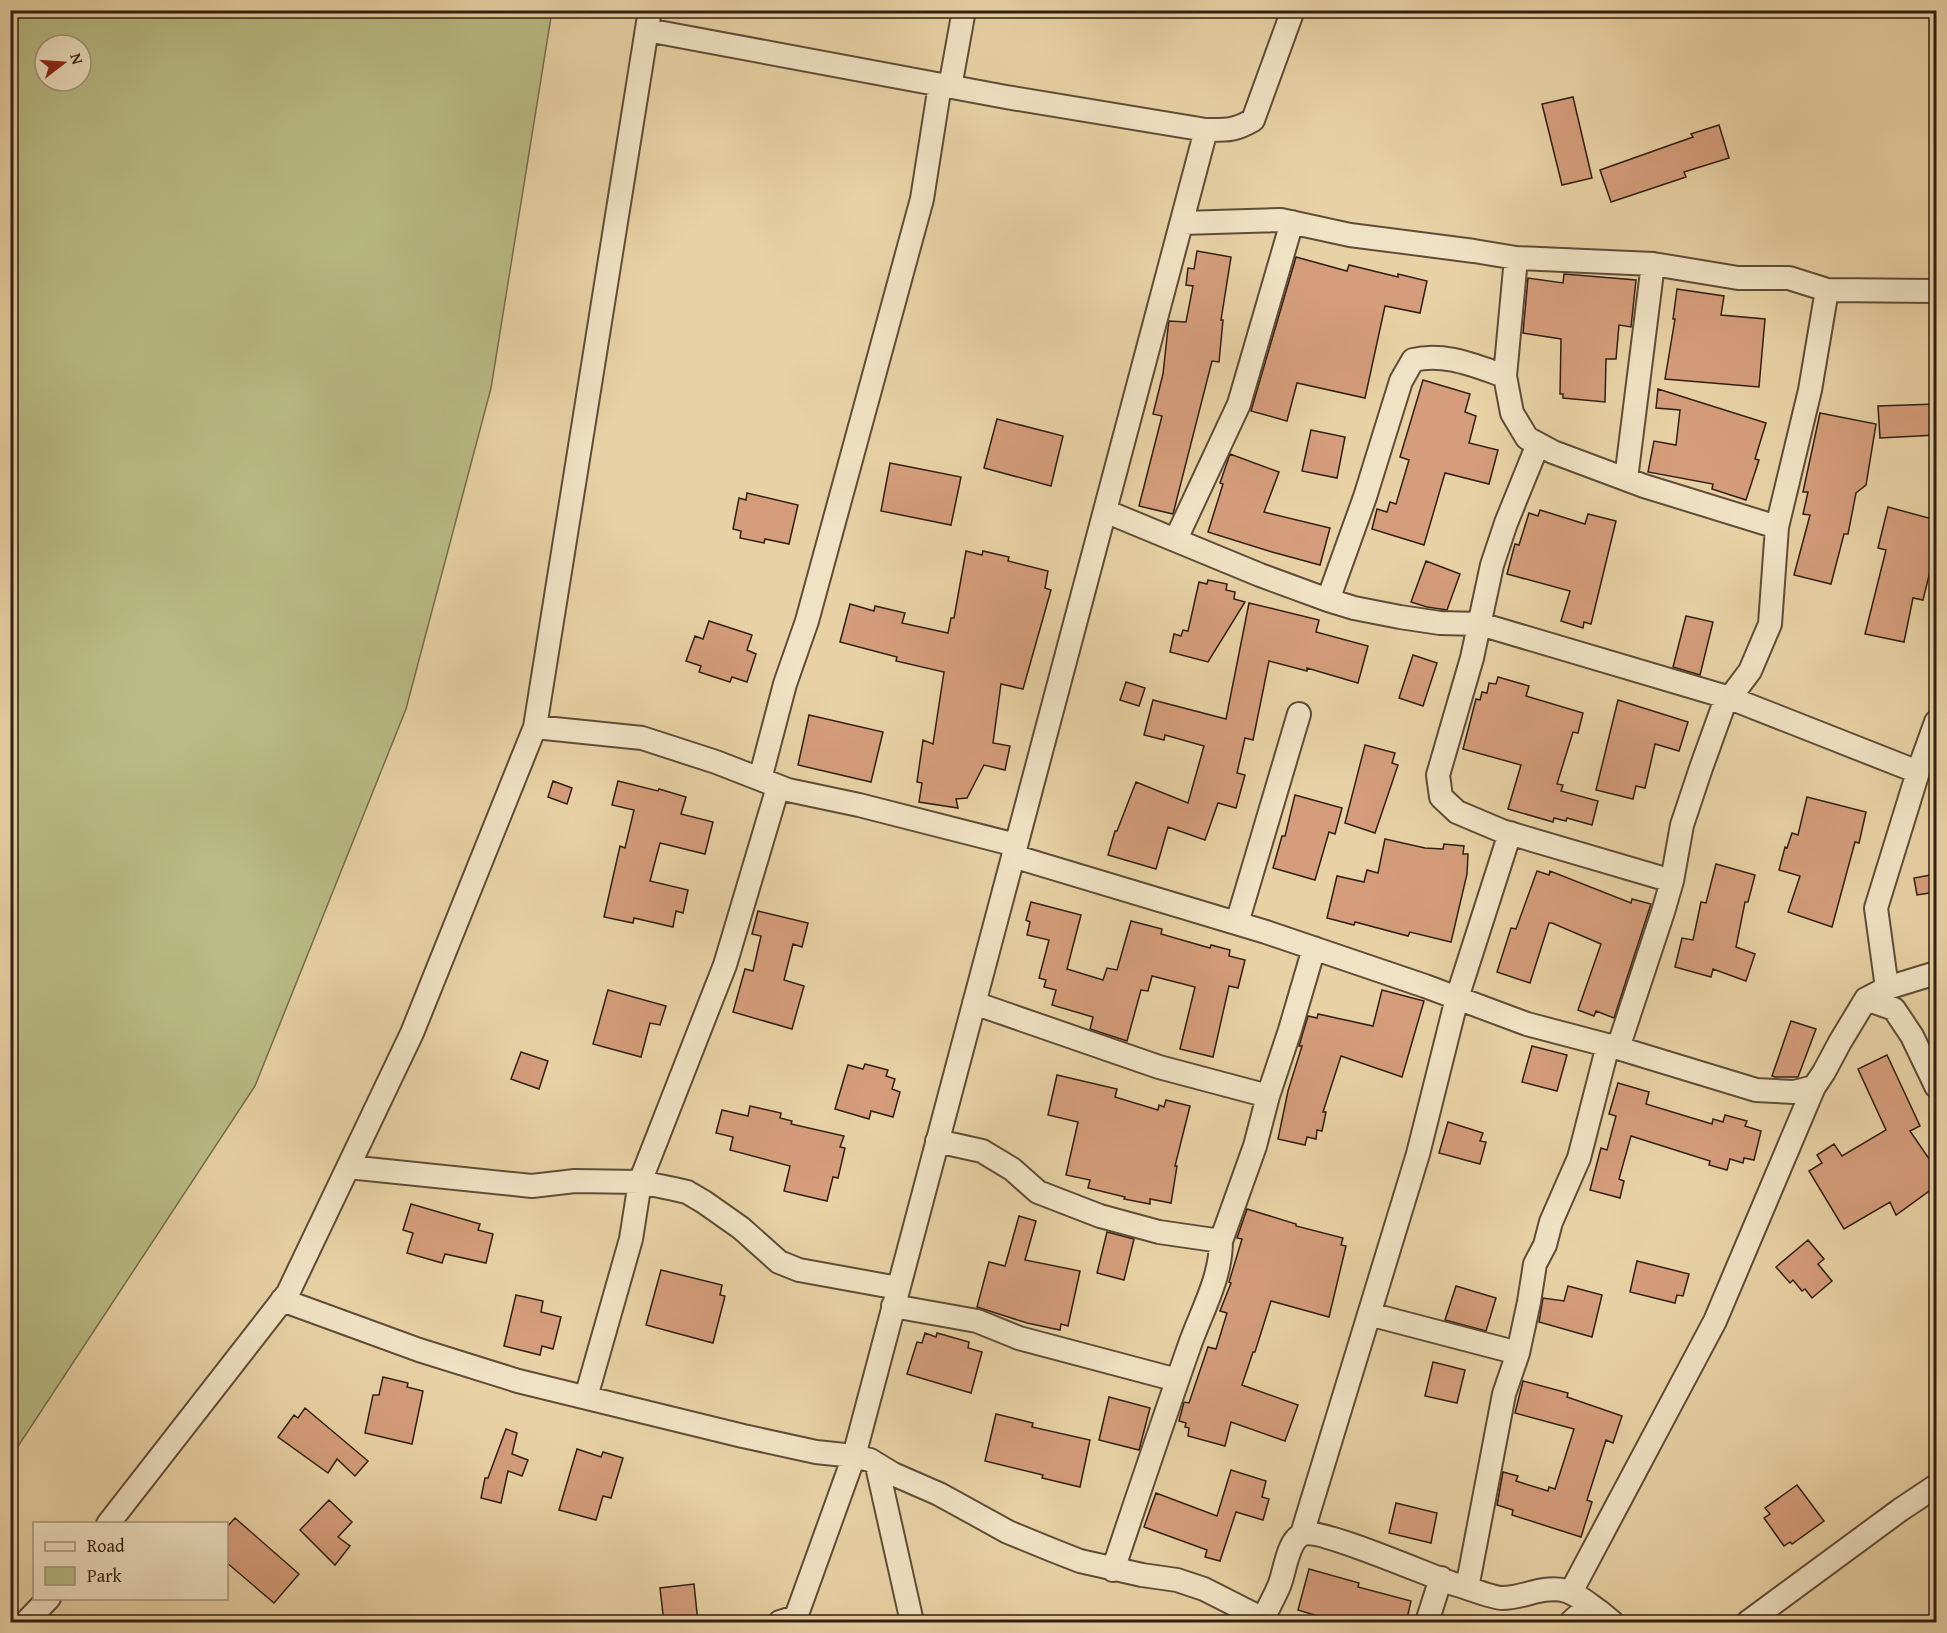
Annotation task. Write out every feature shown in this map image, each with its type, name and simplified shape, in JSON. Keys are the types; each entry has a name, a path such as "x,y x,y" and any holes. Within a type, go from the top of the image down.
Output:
{"street":[{"path":"586,1397 631,1239 640,1182 725,965 769,783 785,684 807,621 922,199 945,86 964,10"},
{"path":"110,1522 288,1293 412,1033 535,727 649,20 945,86 1206,130 1238,129 1252,120 1293,10"},
{"path":"780,1623 796,1617 854,1456 1206,130"},
{"path":"1182,223 1281,220 1350,235 1516,258 1653,264 1738,278 1789,278 1827,290 1936,291"},
{"path":"1176,539 1239,405 1292,222"},
{"path":"1516,258 1505,376 1512,412 1527,438 1553,452 1626,479 1777,527"},
{"path":"1626,479 1653,264"},
{"path":"1467,1588 1504,1394 1518,1353 1535,1264 1545,1245 1551,1222 1579,1158 1613,1047 1672,881 1682,825 1723,707 1750,671 1770,624 1777,527 1810,390 1827,290"},
{"path":"1328,600 1365,497 1401,381 1413,360 1429,356 1459,361 1505,376"},
{"path":"1538,444 1506,523 1492,565 1472,658 1438,776 1441,797 1457,812 1510,833 1672,881"},
{"path":"1105,511 1260,575 1328,600 1354,608 1400,617 1440,623 1480,624 1730,698 1918,772"},
{"path":"1237,923 1299,714"},
{"path":"1887,988 1876,908 1936,722"},
{"path":"535,727 642,738 716,762 769,783 859,805 1015,851 1314,948 1527,1024 1756,1090 1794,1092 1814,1087"},
{"path":"282,1300 419,1350 518,1381 743,1436 816,1452 870,1460 877,1466 939,1494 1008,1532 1080,1561 1113,1570 1177,1580 1204,1589 1266,1621 1287,1557 1295,1541 1302,1534 1418,1154 1458,998 1510,833"},
{"path":"1113,1570 1177,1380 1215,1279 1221,1242 1255,1146 1268,1096 1314,948"},
{"path":"1571,1592 1715,1321 1814,1087 1840,1042 1866,999 1887,988 1936,973"},
{"path":"1866,999 1894,1009 1912,1036 1936,1086"},
{"path":"974,1003 1159,1067 1268,1096"},
{"path":"937,1141 982,1151 1012,1169 1038,1192 1100,1216 1159,1232 1221,1242"},
{"path":"348,1167 532,1186 575,1181 640,1182 687,1192 741,1228 779,1262 789,1266 977,1321 1019,1338 1177,1380"},
{"path":"1369,1314 1518,1353"},
{"path":"877,1466 912,1623"},
{"path":"1748,1623 1900,1510 1936,1486"},
{"path":"1302,1534 1313,1533 1333,1538 1500,1598 1555,1588 1571,1592 1606,1617"},
{"path":"1426,1623 1441,1578"},
{"path":"26,1623 48,1600"},
{"path":"1571,1623 1582,1612 1606,1617"}],"green space":[{"path":"11,10 552,11 491,388 406,709 255,1086 11,1457"}],"building":[{"path":"1573,97 1592,178 1562,185 1542,104"},
{"path":"1719,125 1729,158 1684,172 1686,177 1611,202 1600,170 1693,137 1691,134"},
{"path":"1197,251 1231,257 1221,320 1223,320 1219,362 1212,361 1173,514 1139,506 1162,416 1153,414 1163,374 1169,321 1186,322 1193,286 1186,285 1188,268 1194,269"},
{"path":"1296,257 1347,271 1349,265 1398,277 1398,274 1427,281 1420,313 1385,306 1365,398 1297,383 1287,421 1251,411"},
{"path":"1564,274 1636,280 1631,327 1619,325 1616,359 1606,359 1605,402 1563,398 1563,394 1560,394 1561,339 1523,333 1528,278 1563,283"},
{"path":"1677,289 1724,296 1721,315 1765,319 1759,387 1665,379 1675,319 1673,319"},
{"path":"1423,380 1470,394 1465,412 1476,416 1469,443 1498,450 1489,484 1445,473 1424,545 1372,529 1377,509 1387,512 1390,502 1396,504 1409,460 1400,457"},
{"path":"1658,389 1766,423 1755,459 1759,460 1746,500 1712,489 1713,484 1648,472 1654,441 1676,445 1680,410 1656,408"},
{"path":"1936,404 1936,435 1880,438 1878,406"},
{"path":"1820,413 1876,424 1866,485 1856,493 1848,534 1844,534 1831,584 1794,575 1810,515 1803,514 1808,492 1803,492"},
{"path":"997,419 1063,436 1051,486 984,468"},
{"path":"1311,430 1345,437 1337,478 1302,471"},
{"path":"1230,454 1279,472 1264,512 1330,528 1320,565 1208,532"},
{"path":"890,463 961,477 951,525 881,511"},
{"path":"747,493 798,505 789,544 765,539 764,543 740,538 741,531 733,529 739,498 746,500"},
{"path":"1888,507 1936,520 1936,547 1923,600 1913,598 1904,642 1865,634 1886,550 1878,548"},
{"path":"1540,510 1585,524 1588,514 1616,521 1591,624 1584,622 1583,628 1561,621 1570,591 1507,574 1515,544 1519,545 1529,513 1538,516"},
{"path":"966,551 982,555 983,551 1009,557 1008,561 1048,571 1045,588 1051,590 1023,689 1001,684 993,743 1010,746 1005,770 984,765 967,798 956,799 958,808 919,802 922,783 917,782 923,740 933,744 944,672 896,661 897,657 840,642 850,604 874,611 875,606 905,613 902,623 948,633 951,618 954,618"},
{"path":"1426,561 1460,574 1447,610 1411,602"},
{"path":"1208,580 1227,584 1226,590 1235,592 1234,599 1245,602 1208,662 1170,652 1174,634 1181,636 1183,630 1188,631 1199,582 1207,584"},
{"path":"1249,603 1319,620 1316,632 1368,646 1358,683 1307,668 1307,671 1269,661 1253,740 1245,738 1237,773 1245,775 1236,808 1218,803 1205,840 1168,827 1156,869 1108,855 1115,831 1117,831 1136,782 1188,803 1204,746 1165,735 1164,740 1144,735 1153,700 1226,719"},
{"path":"1686,616 1713,622 1700,675 1673,667"},
{"path":"709,621 752,635 747,650 756,654 747,682 732,677 730,682 699,672 701,666 686,661 695,636 703,639"},
{"path":"1413,655 1437,663 1423,706 1399,698"},
{"path":"1498,677 1529,686 1526,696 1583,713 1578,733 1573,732 1557,784 1563,785 1561,791 1598,801 1592,825 1567,818 1566,821 1554,818 1553,822 1508,809 1521,765 1463,749 1476,699 1480,700 1482,692 1487,693 1489,683 1496,684"},
{"path":"1126,682 1145,688 1139,706 1120,700"},
{"path":"1618,700 1688,722 1679,751 1655,744 1645,788 1636,786 1633,799 1596,790"},
{"path":"809,715 883,732 871,782 798,765"},
{"path":"1365,745 1395,753 1392,763 1398,765 1375,833 1345,823"},
{"path":"553,781 572,788 567,804 548,797"},
{"path":"618,781 686,797 681,814 713,822 705,854 660,843 650,881 688,890 683,913 676,911 673,927 634,918 633,923 604,917 620,846 625,848 634,810 612,805"},
{"path":"1295,795 1342,808 1335,834 1329,832 1315,880 1273,868 1282,836 1285,836"},
{"path":"1807,797 1866,812 1859,843 1855,842 1832,927 1788,912 1800,876 1779,870 1785,847 1787,848 1792,833 1798,835"},
{"path":"1385,839 1425,848 1443,849 1444,844 1464,846 1463,854 1468,854 1467,874 1451,942 1410,932 1408,936 1355,922 1354,925 1327,918 1337,876 1364,882 1367,870 1378,873"},
{"path":"1716,864 1755,875 1748,902 1745,902 1736,947 1755,954 1746,981 1713,969 1711,977 1675,967 1682,938 1693,940 1701,902 1706,903"},
{"path":"1537,871 1549,875 1550,871 1631,903 1632,899 1651,904 1614,1018 1596,1011 1594,1016 1578,1010 1601,944 1552,923 1549,923 1530,983 1497,972 1511,928 1516,929"},
{"path":"1936,874 1936,892 1917,895 1914,878"},
{"path":"1031,902 1081,915 1067,969 1103,980 1107,968 1117,970 1131,921 1162,929 1161,934 1210,948 1211,945 1230,950 1229,956 1245,960 1238,988 1229,986 1213,1057 1180,1049 1195,987 1152,976 1148,991 1141,990 1127,1041 1090,1029 1093,1017 1052,1005 1056,990 1044,987 1046,980 1039,978 1049,940 1027,935 1030,922 1026,920"},
{"path":"758,911 808,923 802,947 793,944 784,980 804,986 792,1029 733,1012 745,969 753,971 761,936 752,934"},
{"path":"608,990 666,1006 660,1025 650,1023 641,1057 593,1044"},
{"path":"1382,990 1424,1001 1402,1077 1341,1056 1323,1112 1326,1112 1322,1131 1317,1130 1316,1139 1307,1137 1305,1145 1278,1139 1308,1016 1317,1018 1318,1014 1373,1026"},
{"path":"1791,1021 1816,1029 1798,1077 1775,1077 1772,1076"},
{"path":"1532,1046 1567,1055 1557,1091 1522,1082"},
{"path":"521,1052 548,1061 539,1089 511,1079"},
{"path":"1887,1055 1920,1126 1910,1131 1936,1169 1936,1186 1896,1215 1890,1202 1844,1229 1809,1171 1822,1163 1817,1155 1834,1144 1842,1156 1886,1130 1858,1069"},
{"path":"865,1064 888,1070 886,1076 895,1079 892,1089 900,1092 893,1117 871,1111 869,1119 835,1109 848,1065 863,1069"},
{"path":"1057,1075 1117,1089 1115,1097 1158,1110 1159,1105 1164,1107 1166,1100 1190,1106 1175,1166 1177,1166 1171,1203 1150,1199 1150,1204 1124,1199 1125,1197 1088,1188 1090,1180 1066,1175 1078,1122 1048,1115"},
{"path":"1618,1083 1649,1092 1646,1104 1712,1124 1713,1119 1723,1122 1725,1115 1747,1121 1745,1126 1761,1131 1754,1160 1744,1158 1743,1163 1730,1159 1727,1170 1709,1165 1710,1161 1631,1136 1619,1179 1624,1181 1620,1198 1590,1190 1601,1148 1607,1150 1616,1116 1609,1114"},
{"path":"750,1106 781,1113 780,1118 792,1121 791,1124 844,1136 840,1147 845,1148 838,1178 833,1177 827,1201 784,1191 790,1166 730,1150 733,1137 716,1133 722,1110 748,1116"},
{"path":"1448,1122 1483,1133 1480,1141 1486,1142 1480,1164 1439,1153"},
{"path":"411,1204 480,1224 478,1230 493,1234 486,1263 445,1254 442,1263 407,1253 413,1233 403,1230"},
{"path":"1247,1209 1296,1224 1296,1226 1343,1238 1341,1245 1346,1246 1329,1317 1271,1301 1242,1385 1298,1405 1285,1441 1231,1422 1225,1446 1188,1436 1189,1428 1185,1427 1186,1423 1179,1421 1184,1402 1189,1403 1208,1347 1216,1349 1227,1313 1220,1311 1231,1283 1229,1282 1242,1239 1237,1238"},
{"path":"1019,1216 1036,1221 1025,1260 1080,1271 1068,1326 1061,1324 1060,1330 1027,1323 977,1307 989,1262 1005,1266"},
{"path":"1107,1232 1134,1239 1124,1280 1097,1273"},
{"path":"1808,1240 1824,1259 1818,1264 1832,1281 1812,1298 1793,1280 1790,1283 1776,1267"},
{"path":"1637,1261 1689,1274 1683,1296 1677,1295 1675,1303 1630,1292"},
{"path":"661,1270 722,1285 720,1295 725,1296 713,1343 646,1325"},
{"path":"1456,1286 1496,1298 1486,1331 1445,1320"},
{"path":"1568,1286 1602,1295 1592,1337 1539,1322 1543,1298 1564,1301"},
{"path":"516,1295 543,1301 541,1312 561,1317 553,1349 542,1346 540,1355 504,1346"},
{"path":"925,1333 936,1337 937,1333 969,1342 968,1348 982,1352 971,1393 907,1374 917,1342 922,1343"},
{"path":"1433,1362 1465,1370 1457,1403 1425,1396"},
{"path":"383,1377 408,1383 407,1387 423,1391 412,1444 365,1433 373,1395 379,1395"},
{"path":"1523,1381 1568,1393 1567,1397 1622,1416 1613,1443 1606,1440 1587,1500 1592,1502 1581,1537 1512,1515 1513,1510 1497,1505 1503,1472 1518,1476 1516,1481 1548,1491 1549,1487 1555,1489 1574,1429 1515,1413"},
{"path":"1109,1397 1150,1408 1139,1450 1099,1440"},
{"path":"305,1408 368,1461 355,1476 337,1459 328,1473 278,1437 294,1415 298,1418"},
{"path":"996,1414 1033,1423 1032,1427 1090,1440 1080,1487 1042,1478 1043,1475 985,1461"},
{"path":"506,1429 517,1433 512,1454 528,1460 522,1476 508,1471 501,1503 481,1498 485,1478 488,1478"},
{"path":"577,1449 601,1457 603,1452 623,1458 611,1498 603,1496 596,1520 559,1510"},
{"path":"1231,1470 1266,1481 1262,1497 1269,1499 1263,1520 1236,1512 1220,1561 1205,1557 1207,1550 1144,1527 1156,1493 1217,1516"},
{"path":"1797,1485 1824,1521 1792,1544 1790,1542 1784,1546 1764,1518 1770,1514 1765,1508"},
{"path":"329,1500 352,1522 338,1537 350,1546 335,1565 300,1530"},
{"path":"1396,1503 1437,1513 1431,1543 1389,1533"},
{"path":"235,1518 299,1574 274,1603 228,1564 228,1526"},
{"path":"1309,1569 1359,1583 1358,1587 1411,1601 1406,1623 1341,1623 1298,1610"},
{"path":"694,1584 698,1623 664,1623 660,1588"}]}
